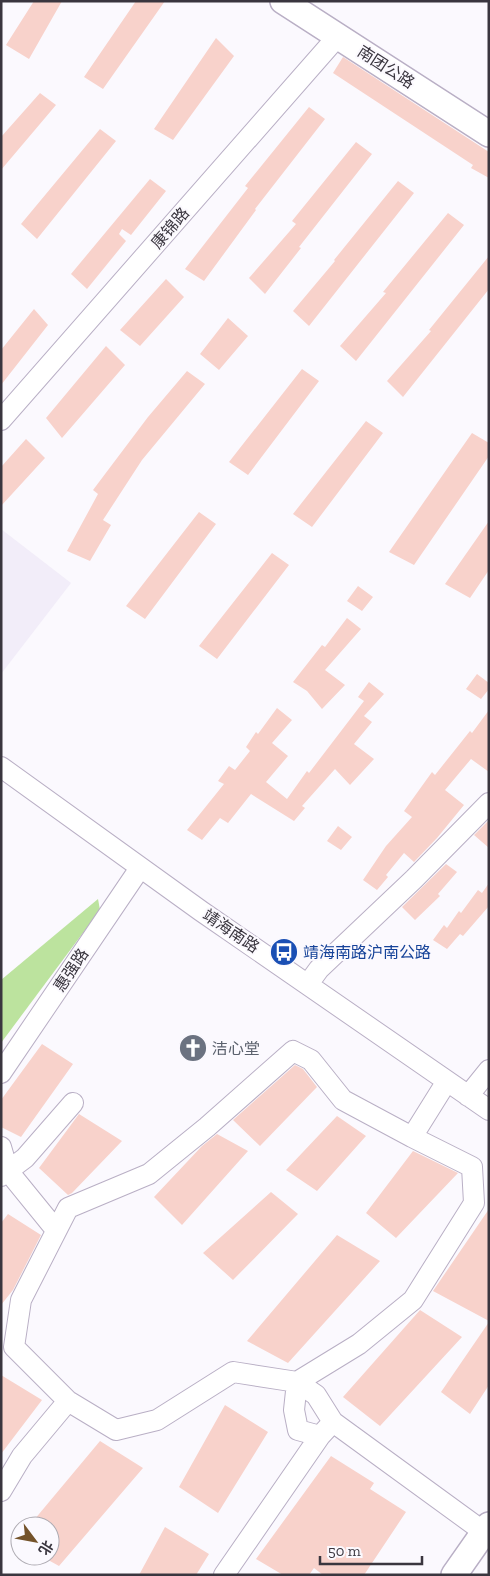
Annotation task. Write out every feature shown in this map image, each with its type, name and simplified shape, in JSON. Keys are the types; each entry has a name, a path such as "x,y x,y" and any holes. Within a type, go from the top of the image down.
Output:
{"main road":[{"name":"南团公路","path":"283,1 489,134"},
{"name":"南团公路","path":"316,1 489,115"},
{"path":"454,1575 487,1535"},
{"path":"470,1575 487,1535"}],"street":[{"name":"康锦路","path":"1,420 338,36"},
{"name":"靖海南路","path":"1,767 133,862 489,1110"},
{"path":"308,984 319,969 414,879 489,803"},
{"name":"惠强路","path":"1,1073 133,862"},
{"path":"297,1382 359,1344 413,1300 474,1203 472,1167 343,1100 311,1060 293,1051 207,1127 149,1174 68,1208 21,1300 14,1346 68,1401 116,1430 157,1420 233,1372 297,1382 316,1395 326,1429"},
{"path":"468,1096 489,1070"},
{"path":"412,1137 447,1081"},
{"path":"4,1174 26,1158 73,1103"},
{"path":"1,1147 4,1174 56,1230"},
{"path":"297,1382 294,1410 298,1430 326,1429 487,1535"},
{"path":"1,1491 22,1456 68,1401"},
{"path":"224,1575 326,1429"}],"shaded area":[{"path":"1,529 71,583 1,674"}],"green space":[{"path":"98,899 100,910 1,1043 1,980"}],"building":[{"path":"34,1 62,1 29,59 6,45"},
{"path":"136,1 165,1 103,89 84,77"},
{"path":"216,38 234,56 173,140 154,129"},
{"path":"343,57 489,152 489,178 471,168 473,165 333,73"},
{"path":"40,93 56,105 1,170 1,137"},
{"path":"309,107 325,119 255,209 204,281 185,269 248,188 245,186"},
{"path":"100,129 116,141 37,239 21,224"},
{"path":"356,142 372,154 299,247 301,248 265,294 249,278 296,224 292,221"},
{"path":"150,179 166,191 131,235 122,229 119,234 126,241 87,289 71,274"},
{"path":"398,181 414,193 309,326 293,311"},
{"path":"448,213 464,225 356,361 340,346 386,293 383,292"},
{"path":"489,256 489,289 403,397 387,381 431,331 429,330"},
{"path":"166,279 184,297 140,346 120,330"},
{"path":"34,309 48,325 1,385 1,350"},
{"path":"228,318 248,336 219,370 200,354"},
{"path":"106,346 125,365 62,438 46,418"},
{"path":"302,369 319,381 248,475 229,462"},
{"path":"187,371 205,384 142,460 103,520 111,525 90,561 67,551 98,494 93,490 148,417"},
{"path":"366,421 383,433 312,527 293,514"},
{"path":"472,433 489,443 489,456 414,565 389,552"},
{"path":"26,439 45,458 1,506 1,467"},
{"path":"199,512 216,524 145,619 126,606"},
{"path":"489,521 489,570 470,598 445,584"},
{"path":"272,553 289,565 217,659 199,646"},
{"path":"358,586 373,597 362,611 347,601"},
{"path":"347,618 361,629 325,670 345,685 322,709 307,691 293,682 322,645 325,647"},
{"path":"477,674 489,683 489,689 481,699 466,689"},
{"path":"369,682 384,694 364,716 372,722 354,744 374,759 350,785 335,769 302,806 305,808 294,821 251,794 228,823 220,818 202,840 187,830 224,784 218,781 229,766 235,770 250,751 246,747 256,732 258,734 277,708 292,720 272,743 288,756 266,782 287,799 307,771 309,773 364,701 358,697"},
{"path":"489,710 489,772 471,759 445,790 464,805 414,862 404,853 386,875 388,877 377,890 363,880 386,846 412,817 404,811 432,772 435,775 470,731 472,733"},
{"path":"489,820 489,848 474,835"},
{"path":"338,826 352,837 341,850 327,841"},
{"path":"446,864 457,872 438,894 440,896 415,920 402,907"},
{"path":"489,883 489,906 463,936 460,934 447,949 433,940 444,925 447,928 459,911 461,913 478,890 482,893"},
{"path":"42,1044 73,1064 21,1137 1,1127 1,1100"},
{"path":"295,1065 303,1069 317,1087 260,1146 233,1120"},
{"path":"79,1114 122,1141 68,1195 39,1168"},
{"path":"337,1116 366,1136 317,1191 286,1170"},
{"path":"217,1134 248,1151 182,1225 154,1197 202,1146"},
{"path":"413,1151 458,1173 396,1238 366,1213"},
{"path":"271,1192 298,1214 233,1280 203,1253"},
{"path":"489,1209 489,1321 433,1291"},
{"path":"8,1214 41,1235 13,1290 1,1305 1,1223"},
{"path":"337,1235 380,1261 288,1363 247,1341"},
{"path":"420,1310 462,1337 380,1426 343,1397"},
{"path":"489,1322 489,1385 470,1414 441,1392"},
{"path":"1,1375 42,1400 1,1454"},
{"path":"225,1405 268,1432 218,1513 179,1487"},
{"path":"100,1441 143,1468 60,1565 60,1516 37,1516"},
{"path":"331,1456 374,1483 370,1489 406,1512 364,1575 323,1575 314,1568 309,1575 283,1575 256,1559"},
{"path":"165,1527 209,1554 196,1575 139,1575"}],"place":[{"name":"靖海南路沪南公路","path":"284,952"},
{"name":"洁心堂","path":"193,1048"}]}
